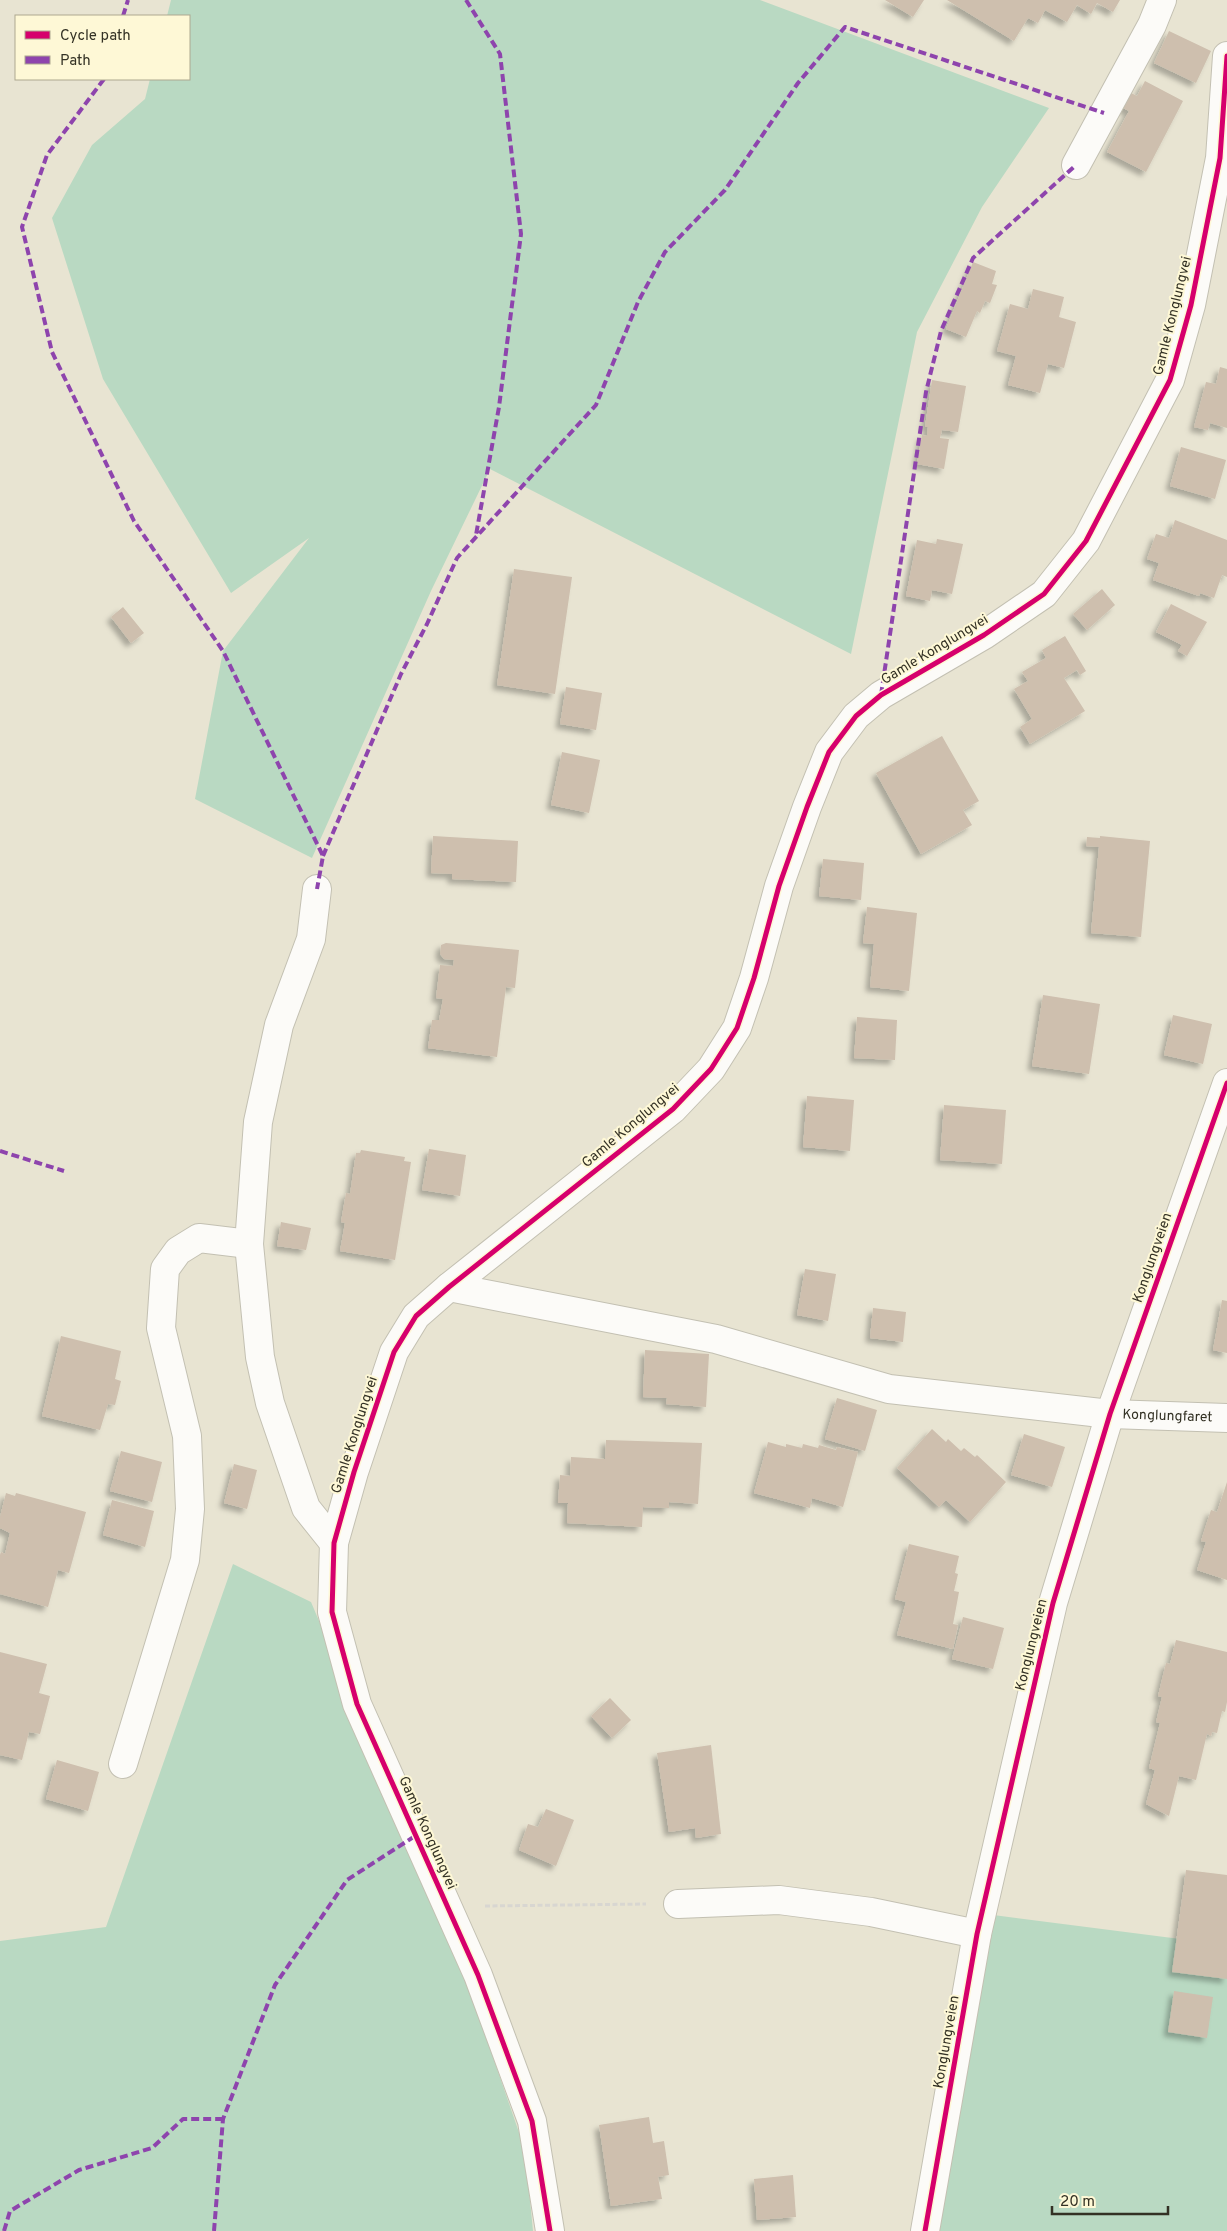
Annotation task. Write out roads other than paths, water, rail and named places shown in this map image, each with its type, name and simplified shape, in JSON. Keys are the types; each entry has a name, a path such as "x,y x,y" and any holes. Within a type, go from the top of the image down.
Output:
{"street":[{"path":"1076,165 1152,25 1162,0"},
{"name":"Gamle Konglungvei","path":"550,2231 532,2121 478,1975 357,1704 332,1612 334,1543 354,1472 394,1352 416,1316 449,1286 673,1109 711,1069 737,1028 754,978 779,886 829,752 856,716 881,695 984,635 1044,594 1086,541 1170,380 1191,305 1220,158 1227,56"},
{"path":"317,889 311,939 279,1025 258,1122 249,1244 260,1357 270,1404 306,1508 334,1543"},
{"name":"Konglungveien","path":"925,2231 977,1934 1053,1603 1110,1414 1227,1083"},
{"path":"123,1764 185,1560 190,1509 187,1436 161,1328 165,1269 178,1251 198,1238 249,1244"},
{"name":"Konglungfaret","path":"449,1286 716,1339 889,1389 1110,1414 1227,1418"},
{"path":"678,1904 779,1900 871,1912 977,1934"}]}
